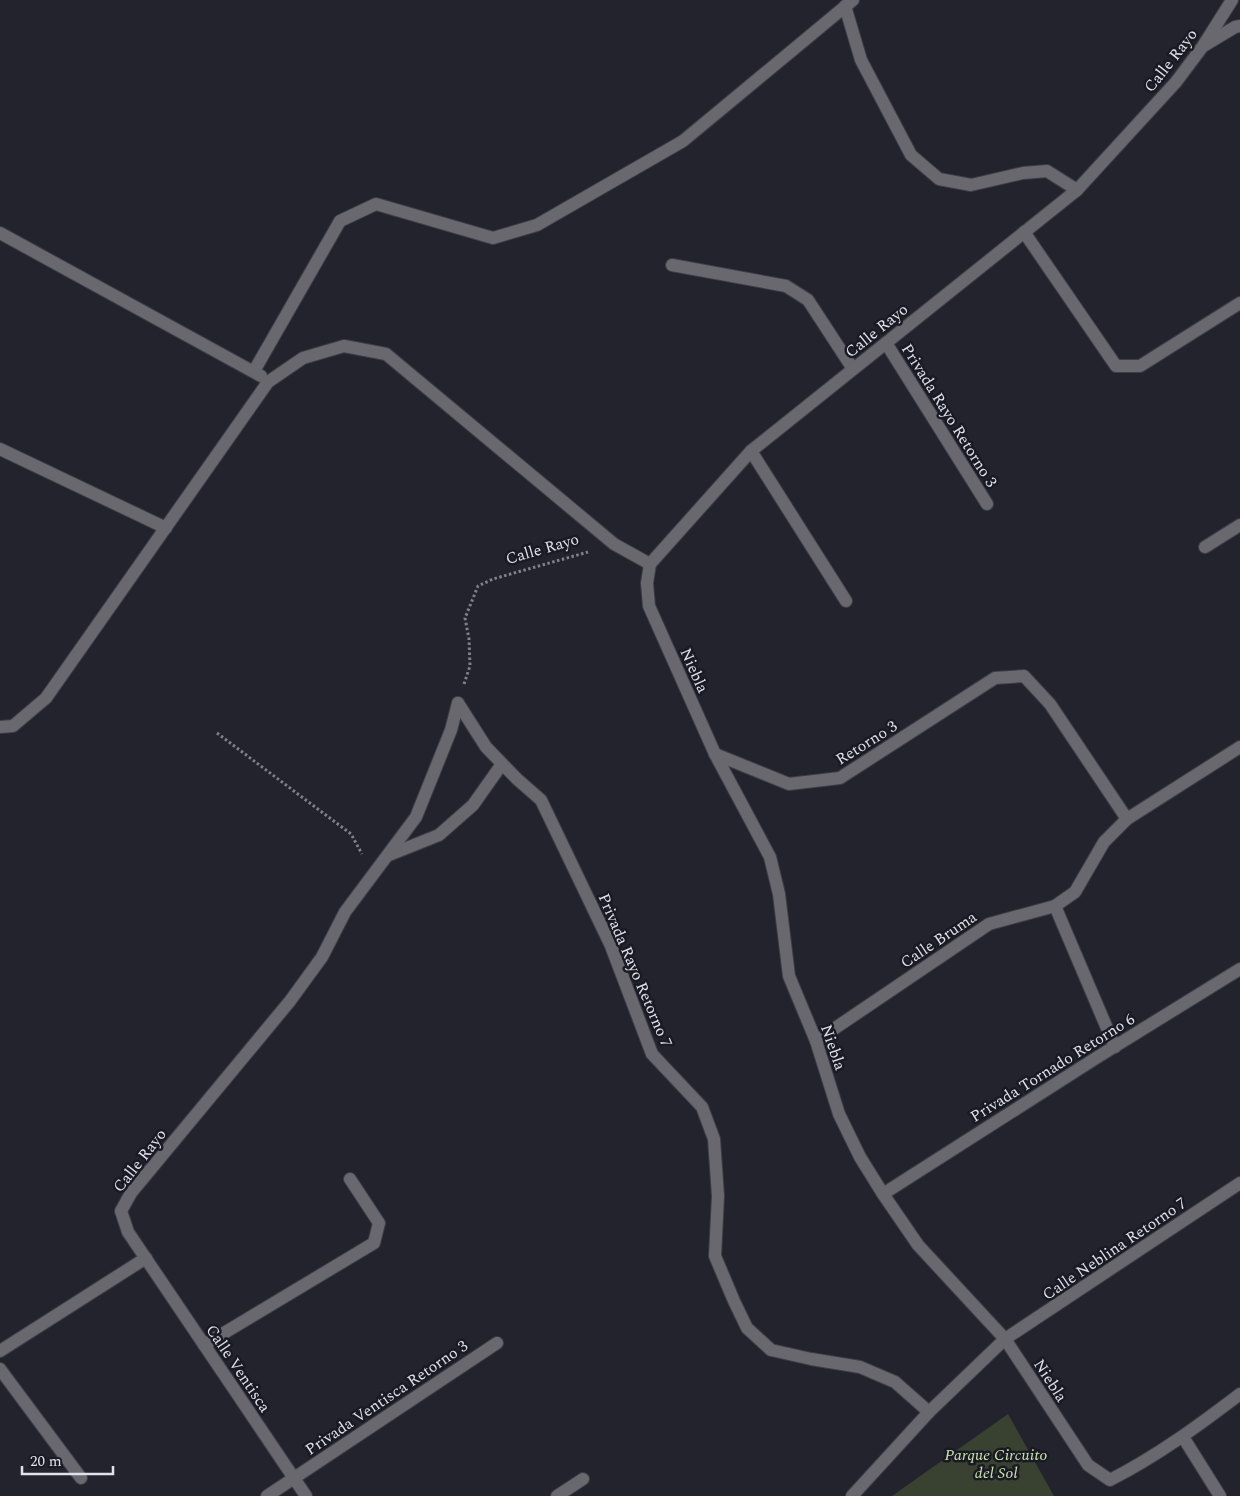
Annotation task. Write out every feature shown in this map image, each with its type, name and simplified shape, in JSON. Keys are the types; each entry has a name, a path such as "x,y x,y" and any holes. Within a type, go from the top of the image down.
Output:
{"street":[{"name":"Calle Rayo","path":"650,564 751,451 1077,190 1176,82 1203,46 1232,0"},
{"path":"254,371 340,221 376,204 493,238 537,225 684,141 849,3 861,60 911,154 939,179 971,185 1023,173 1047,171 1077,190"},
{"path":"1203,46 1240,26"},
{"path":"1024,232 1116,366 1140,366 1240,303"},
{"path":"0,233 254,371 268,382"},
{"path":"672,265 786,286 808,300 853,369"},
{"name":"Privada Rayo Retorno 3","path":"886,343 987,504"},
{"path":"0,727 13,726 46,698 268,382 303,358 344,346 386,354 614,544 650,564"},
{"path":"0,449 166,528"},
{"path":"751,451 846,601"},
{"path":"1205,547 1240,525"},
{"name":"Niebla","path":"650,564 647,583 649,606 715,754 770,858 779,894 789,976 816,1041 839,1114 860,1157 918,1245 1005,1339 1088,1465 1110,1480 1183,1437"},
{"name":"Retorno 3","path":"715,754 790,784 840,778 995,678 1024,676 1050,704 1127,819"},
{"path":"364,887 416,817 451,730 458,703"},
{"name":"Privada Rayo Retorno 7","path":"458,703 486,747 541,800 611,946 652,1054 702,1107 714,1139 718,1196 715,1256 747,1328 771,1350 860,1367 895,1382 929,1412"},
{"name":"Calle Bruma","path":"816,1041 989,924 1055,906 1075,892 1104,842 1127,819 1240,748"},
{"path":"389,855 439,835 473,805 502,764"},
{"name":"Calle Rayo","path":"146,1258 128,1232 121,1211 131,1194 290,1001 322,957 345,912 364,887"},
{"path":"1055,906 1115,1047"},
{"name":"Privada Tornado Retorno 6","path":"883,1194 1240,969"},
{"path":"204,1345 374,1243 379,1223 350,1179"},
{"name":"Calle Neblina Retorno 7","path":"852,1496 929,1412 1005,1339 1240,1183"},
{"path":"0,1351 146,1258"},
{"name":"Calle Ventisca","path":"146,1258 306,1496"},
{"name":"Privada Ventisca Retorno 3","path":"267,1496 496,1343"},
{"path":"0,1369 81,1478"},
{"path":"1220,1496 1183,1437 1240,1394"},
{"path":"557,1496 583,1479"}],"path":[{"name":"Calle Rayo","path":"458,703 470,666 469,639 465,618 478,586 493,579 614,544"},
{"path":"216,734 351,834 363,855 364,887"}],"green space":[{"name":"Parque Circuito del Sol","path":"1008,1414 1054,1496 892,1496"}]}
